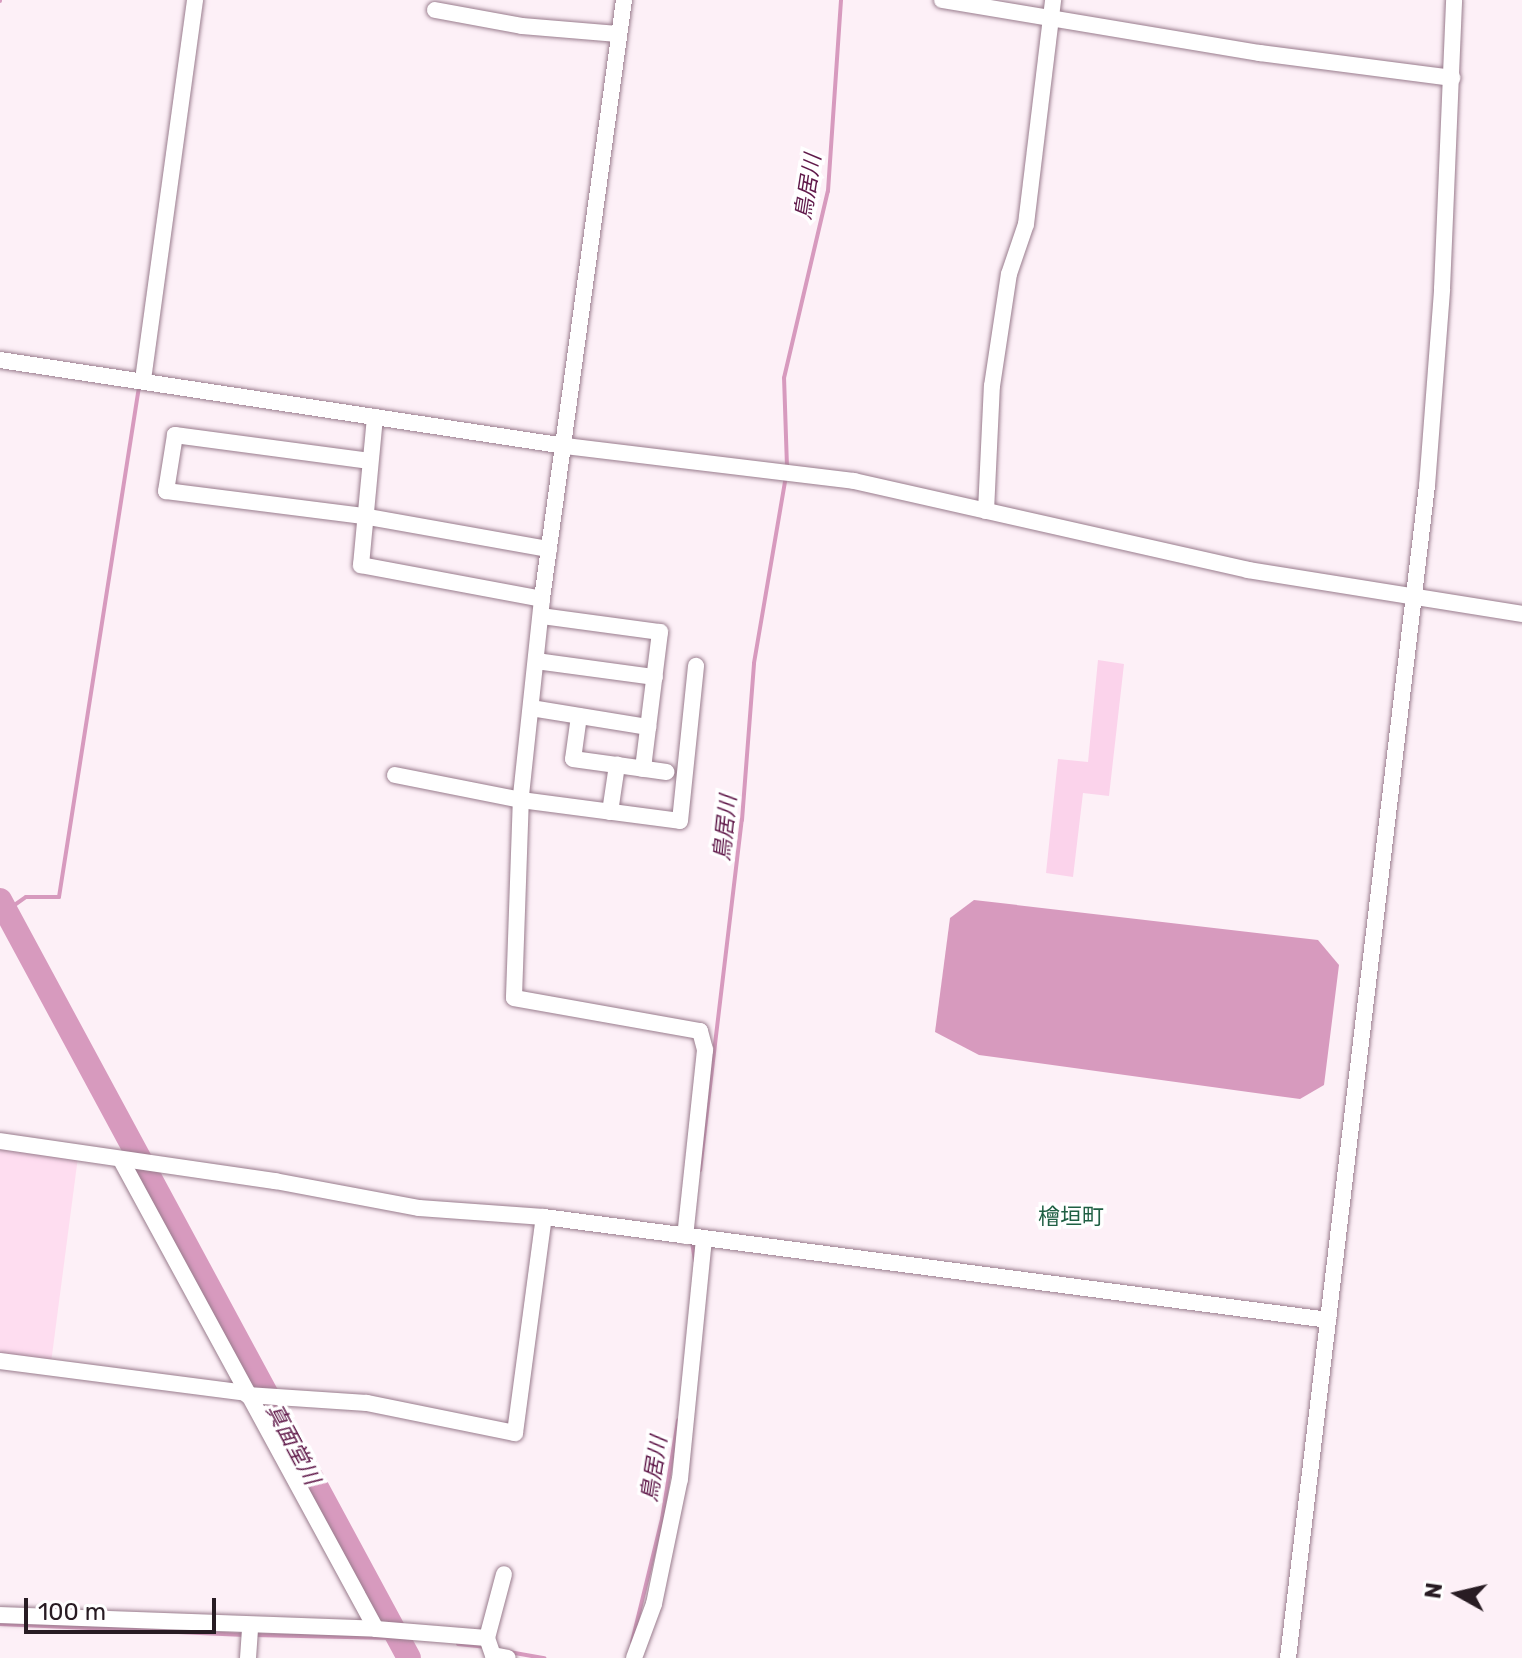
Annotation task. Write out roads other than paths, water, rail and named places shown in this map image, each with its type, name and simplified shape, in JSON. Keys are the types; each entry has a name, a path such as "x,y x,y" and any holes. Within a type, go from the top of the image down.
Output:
{"street":[{"path":"143,380 195,0"},
{"path":"624,0 542,599 521,800 514,998 700,1031 705,1050 685,1236"},
{"path":"942,0 1052,8 1260,53 1452,78"},
{"path":"1288,1658 1427,486 1440,320 1454,0"},
{"path":"986,511 992,386 1009,274 1026,224 1052,8"},
{"path":"435,10 522,26 618,34"},
{"path":"0,360 565,446 854,481 1248,570 1411,601 1522,614"},
{"path":"375,417 363,516 361,565 542,599"},
{"path":"370,461 175,435 166,491 363,516 549,549"},
{"path":"541,616 660,632 643,769"},
{"path":"536,661 655,677"},
{"path":"395,775 521,800 680,821 696,666"},
{"path":"531,708 648,727"},
{"path":"579,716 573,759 667,772"},
{"path":"610,812 617,765"},
{"path":"0,1141 151,1162 366,1201 544,1217 1328,1320"},
{"path":"124,1160 379,1629"},
{"path":"0,1361 249,1394 367,1403 515,1433 544,1217"},
{"path":"634,1658 654,1604 680,1479 704,1239"},
{"path":"504,1574 487,1638 493,1655 508,1658"},
{"path":"0,1615 250,1627 408,1629 487,1638"},
{"path":"248,1658 250,1627"}],"waterway":[{"name":"鳥居川","path":"787,467 784,378 828,191 841,0"},
{"path":"6,911 26,897 59,897 139,387"},
{"name":"鳥居川","path":"700,1170 742,820 754,663 786,476"},
{"name":"真面堂川","path":"0,900 409,1658"},
{"name":"鳥居川","path":"692,1242 695,1261"},
{"name":"鳥居川","path":"632,1642 662,1519 678,1420"},
{"name":"真面堂川","path":"0,1624 245,1635"},
{"name":"真面堂川","path":"254,1635 393,1638"},
{"name":"鳥居川","path":"458,1644 485,1647"},
{"name":"鳥居川","path":"509,1652 544,1658"}],"district":[{"name":"檜垣町","path":"1071,1217"}]}
